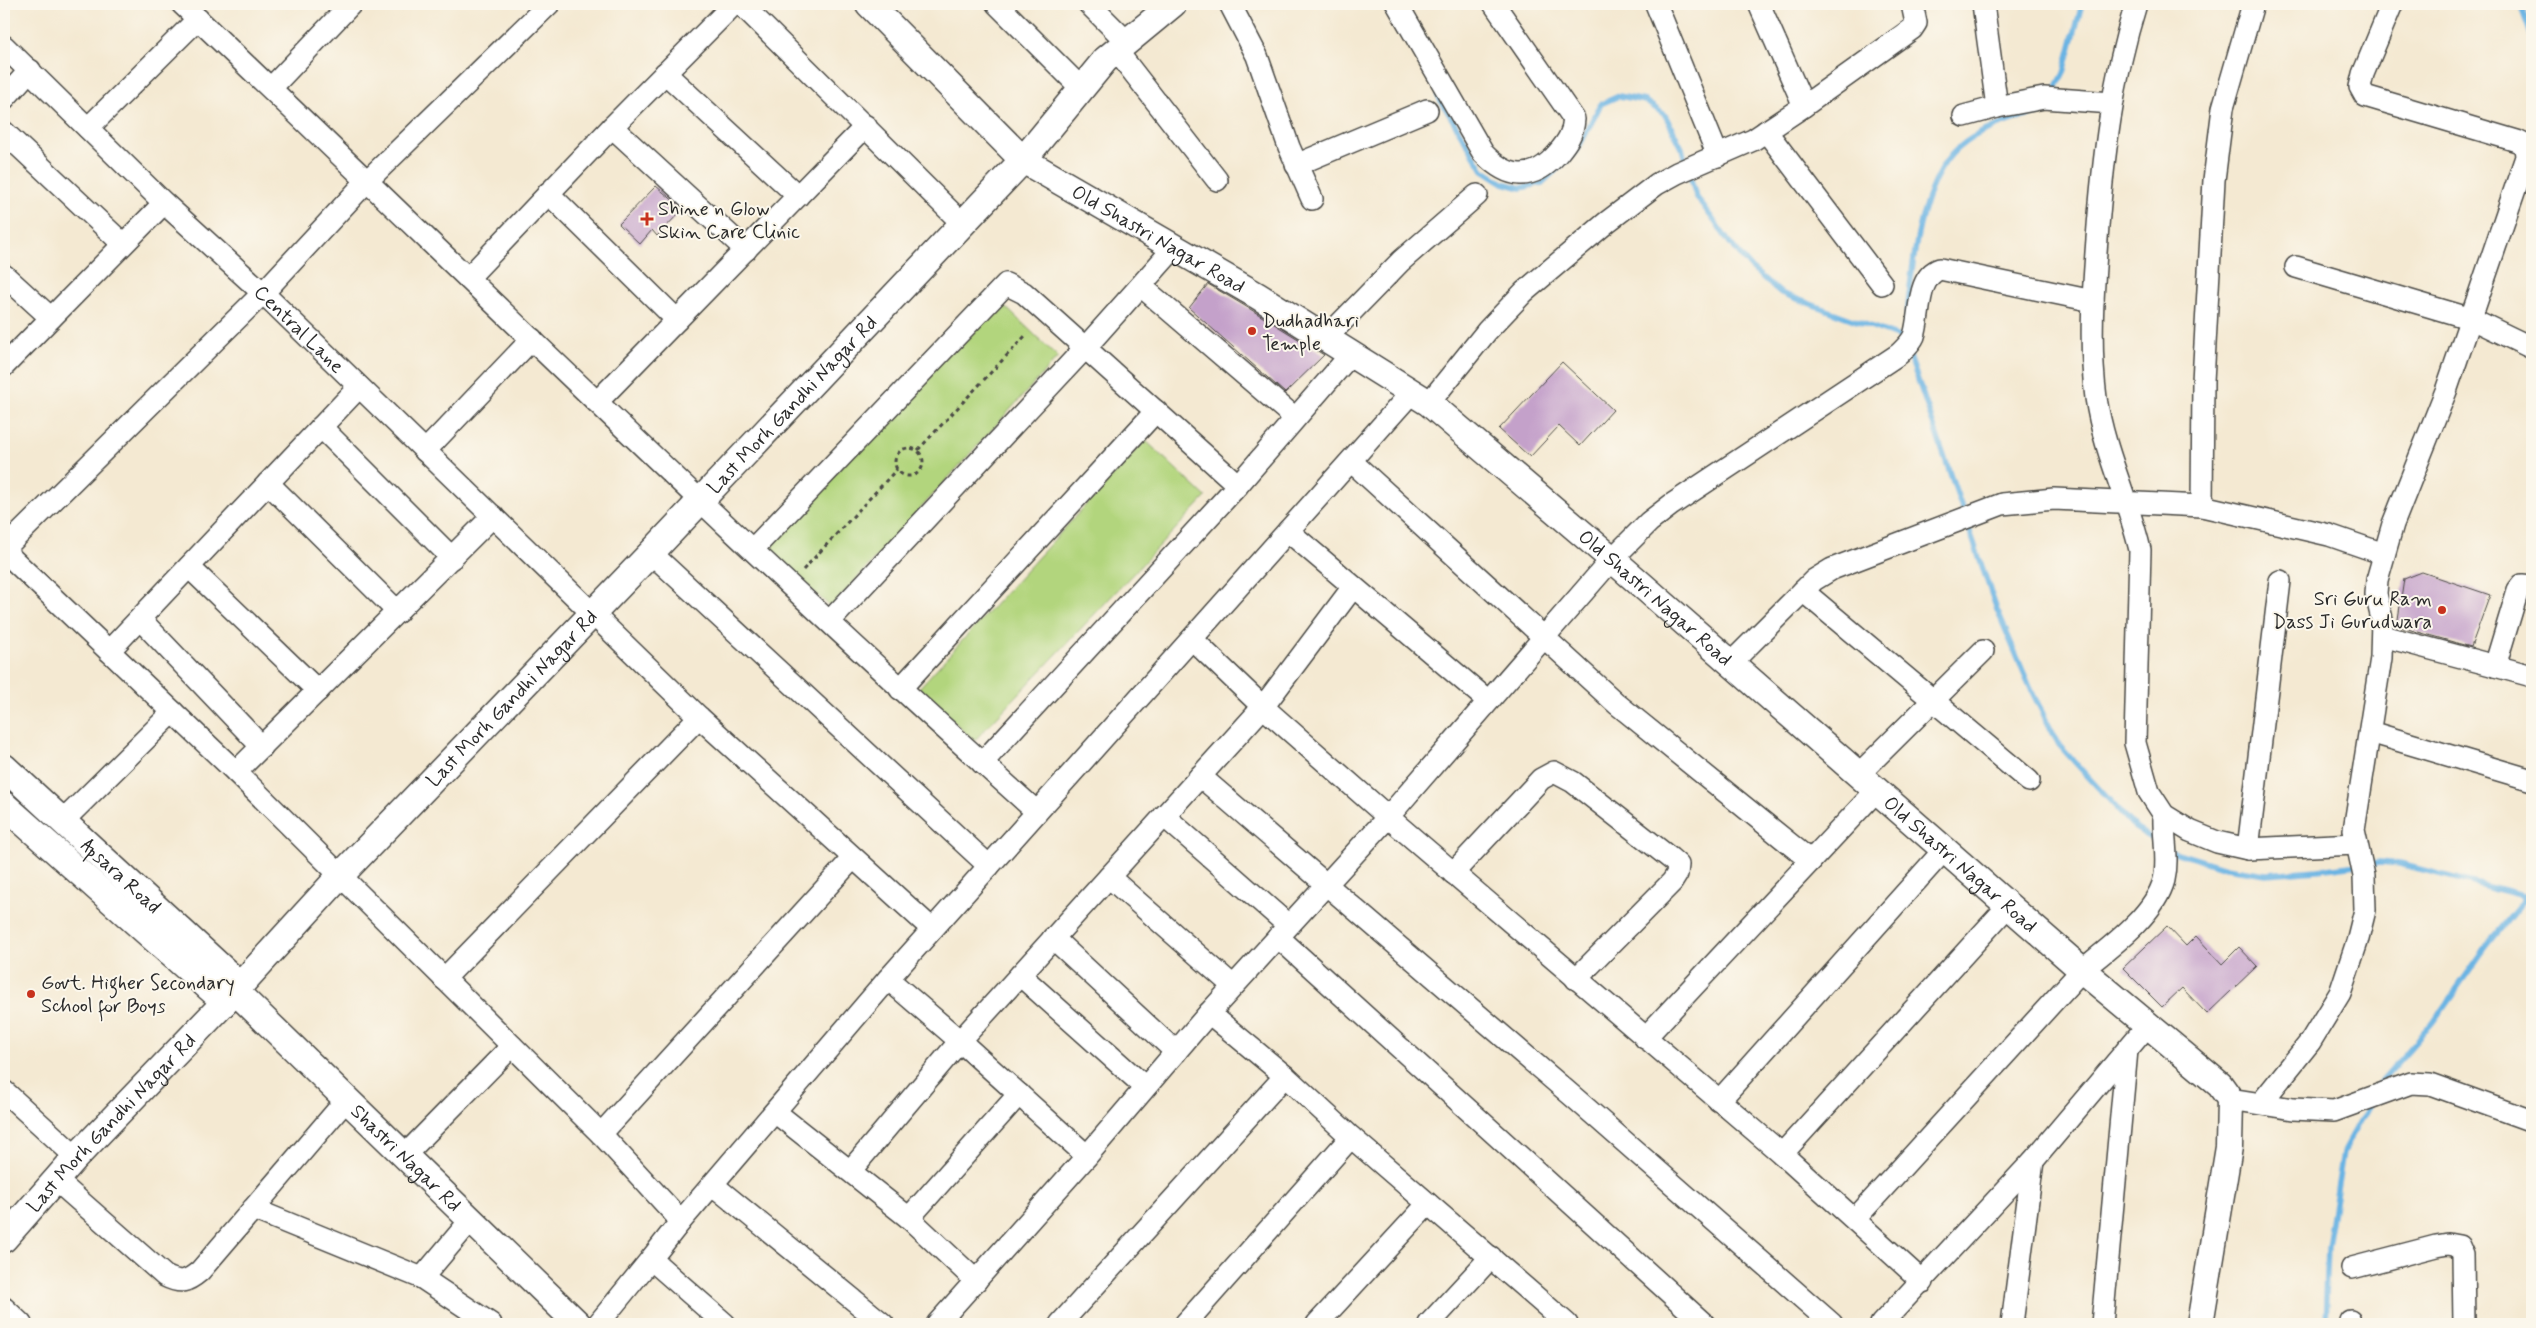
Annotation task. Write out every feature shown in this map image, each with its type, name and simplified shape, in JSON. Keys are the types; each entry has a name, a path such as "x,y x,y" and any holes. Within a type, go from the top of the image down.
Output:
{"street":[{"path":"182,4 699,500 830,621 900,689 1037,812"},
{"path":"549,4 366,182 263,293 4,550 236,772 601,1134 681,1221"},
{"path":"468,278 612,127 734,4"},
{"path":"741,4 963,224"},
{"name":"Old Shastri Nagar Road","path":"869,4 1023,160 1326,338 1421,397 1612,559 2082,970 2148,1026 2209,1074 2230,1099"},
{"path":"997,4 1081,88"},
{"path":"1089,4 1217,180"},
{"name":"Last Morh Gandhi Nagar Rd","path":"4,1239 76,1157 234,992 340,876 592,615 1023,160 1081,88 1121,46 1173,4"},
{"path":"1230,4 1257,56 1296,165 1312,199"},
{"path":"1397,4 1483,153 1494,165 1516,174 1528,174 1541,170 1566,144 1573,132 1574,119 1494,4"},
{"path":"1656,4 1714,158"},
{"path":"1759,4 1804,106"},
{"path":"598,1324 681,1221 932,929 1351,461 1421,397 1524,292 1607,222 1657,184 1677,173 1714,158 1766,131 1912,29 1916,24 1912,4"},
{"path":"1983,4 1997,107"},
{"path":"1855,1219 2082,970 2116,942 2147,910 2157,897 2164,881 2166,862 2164,822 2149,792 2135,744 2140,550 2111,464 2096,398 2092,351 2099,210 2112,103 2122,51 2136,4"},
{"path":"2202,506 2203,381 2214,180 2223,108 2253,4"},
{"path":"2261,1103 2310,1042 2340,993 2350,968 2365,910 2364,876 2358,850 2355,816 2370,732 2383,636 2382,619 2376,594 2377,580 2393,524 2472,320 2527,150 2525,145 2517,140 2365,96 2360,87 2363,74 2392,4"},
{"path":"271,88 346,6"},
{"path":"88,128 198,19"},
{"name":"Central Lane","path":"4,46 164,203 263,293 493,516 592,615 700,717 932,929"},
{"path":"4,99 30,70"},
{"path":"665,73 798,196"},
{"path":"1964,116 1997,107 2053,99 2112,103"},
{"path":"1296,165 1427,110"},
{"path":"597,402 866,126"},
{"path":"612,127 746,250"},
{"path":"1766,131 1882,284"},
{"path":"4,132 124,244"},
{"path":"548,193 677,320"},
{"path":"1326,338 1401,261 1477,195"},
{"path":"4,366 164,203"},
{"path":"830,621 1085,348 1174,248"},
{"path":"2296,267 2472,320 2532,348"},
{"path":"937,1324 1087,1156 1144,1086 1326,883 1388,817 1487,700 1544,638 1612,559 1649,522 1671,505 1904,349 1914,335 1928,276 1932,271 1940,269 2093,301"},
{"path":"4,275 51,318"},
{"path":"753,549 1006,284 1024,293 1238,485"},
{"path":"1141,286 1295,418"},
{"path":"425,451 532,338"},
{"path":"982,763 1238,485 1352,354"},
{"path":"109,651 359,387"},
{"path":"900,689 1156,411"},
{"path":"321,427 452,558"},
{"path":"1351,461 1618,704 1811,861"},
{"path":"268,484 398,612"},
{"path":"1730,664 1814,580 1832,569 2002,504 2054,498 2202,506 2329,535 2384,554"},
{"path":"236,772 493,516"},
{"path":"1288,531 1487,700"},
{"path":"650,553 989,866"},
{"path":"189,567 318,691"},
{"path":"2248,849 2280,581"},
{"path":"2495,666 2518,590 2522,585 2532,586"},
{"path":"851,1170 960,1041 1263,707 1353,587"},
{"path":"1803,591 2029,781"},
{"path":"140,619 262,747"},
{"path":"2383,636 2532,676"},
{"path":"1192,639 1263,707 1388,817 1782,1154 1923,1282"},
{"path":"1646,1038 1811,861 1868,782 1932,700 1983,651"},
{"path":"63,821 173,712"},
{"path":"444,979 700,717"},
{"path":"2370,732 2532,780"},
{"name":"Apsara Road","path":"4,767 63,821 234,992"},
{"path":"1453,873 1541,779 1554,772 1573,782 1670,858 1678,866 1677,874 1672,882 1576,979"},
{"path":"1200,776 1326,883 1832,1324"},
{"name":"Apsara Road","path":"4,805 234,992"},
{"path":"1164,816 1283,931 1704,1324"},
{"path":"2164,822 2217,842 2248,849 2358,850"},
{"path":"1720,1101 1945,849"},
{"path":"601,1134 853,858"},
{"path":"1109,877 1234,986"},
{"path":"1782,1154 2008,906"},
{"path":"1053,938 1176,1052"},
{"path":"1020,974 1144,1086"},
{"path":"888,980 960,1041 1087,1156"},
{"name":"Shastri Nagar Rd","path":"234,992 347,1099 470,1222 578,1324"},
{"path":"1209,1013 1285,1076 1351,1137 1491,1257 1562,1323"},
{"path":"1881,1324 1923,1282 2033,1161 2148,1026"},
{"path":"404,1156 512,1046"},
{"path":"2102,1324 2127,1050"},
{"path":"1060,1324 1285,1076"},
{"path":"2200,1324 2230,1147 2230,1099 2293,1109 2334,1111 2411,1083 2430,1084 2532,1121"},
{"path":"4,1091 76,1157"},
{"path":"909,1218 1019,1094"},
{"path":"56,1180 165,1276 177,1282 188,1281 200,1271 347,1099"},
{"path":"775,1112 851,1170 909,1218 976,1281"},
{"path":"1185,1324 1351,1137"},
{"path":"2012,1324 2033,1161"},
{"path":"713,1185 883,1324"},
{"path":"1317,1324 1428,1204"},
{"path":"253,1209 422,1278 491,1324"},
{"path":"422,1278 470,1222"},
{"path":"2352,1268 2436,1246 2448,1244 2459,1246 2463,1255 2464,1324"},
{"path":"1429,1324 1491,1257"},
{"path":"651,1259 726,1324"},
{"path":"4,1308 21,1324"}],"path":[{"path":"918,450 1026,335"},
{"path":"908,448 918,450 922,458 922,464 916,474 907,476 897,469 895,460 898,453 908,448"},
{"path":"803,570 897,469"}],"green space":[{"path":"995,297 1058,357 831,607 766,550"},
{"path":"1145,440 1206,497 974,741 919,688"}],"building":[{"path":"656,186 683,209 657,236 652,230 640,244 619,224"},
{"name":"Dudhadhari Temple","path":"1208,284 1324,355 1285,393 1189,308"},
{"path":"1562,362 1613,410 1580,446 1559,426 1530,457 1499,429"},
{"name":"Sri Guru Ram Dass Ji Gurudwara","path":"2422,572 2490,595 2471,647 2397,626 2404,579"},
{"path":"2167,926 2186,946 2196,936 2222,964 2239,947 2257,966 2207,1014 2182,988 2162,1007 2123,968"}],"waterway":[{"path":"1384,4 1395,21"},
{"path":"2053,94 2064,73 2082,4"},
{"path":"2520,4 2532,38"},
{"path":"1438,96 1483,170 1503,183 1521,188 1542,183 1577,151 1601,104 1619,96 1645,101 1665,115 1682,148 1686,164"},
{"path":"1906,327 1910,282 1918,232 1933,184 1944,164 1958,148 1977,135 1999,125 2044,111 2049,102"},
{"path":"1689,173 1696,196 1730,243 1751,268 1781,293 1905,339"},
{"path":"1908,351 1997,610 2033,694 2059,745 2135,828 2161,844"},
{"path":"2171,851 2226,868 2266,874 2380,862 2400,864 2528,897"},
{"path":"2377,1089 2383,1079 2433,1022 2486,947 2532,890"},
{"path":"2325,1324 2328,1247 2343,1152 2368,1106"}],"place":[{"name":"Shine n Glow Skin Care Clinic","path":"647,219"},
{"name":"Dudhadhari Temple","path":"1252,331"},
{"name":"Sri Guru Ram Dass Ji Gurudwara","path":"2442,610"},
{"name":"Govt. Higher Secondary School for Boys","path":"31,994"}]}
